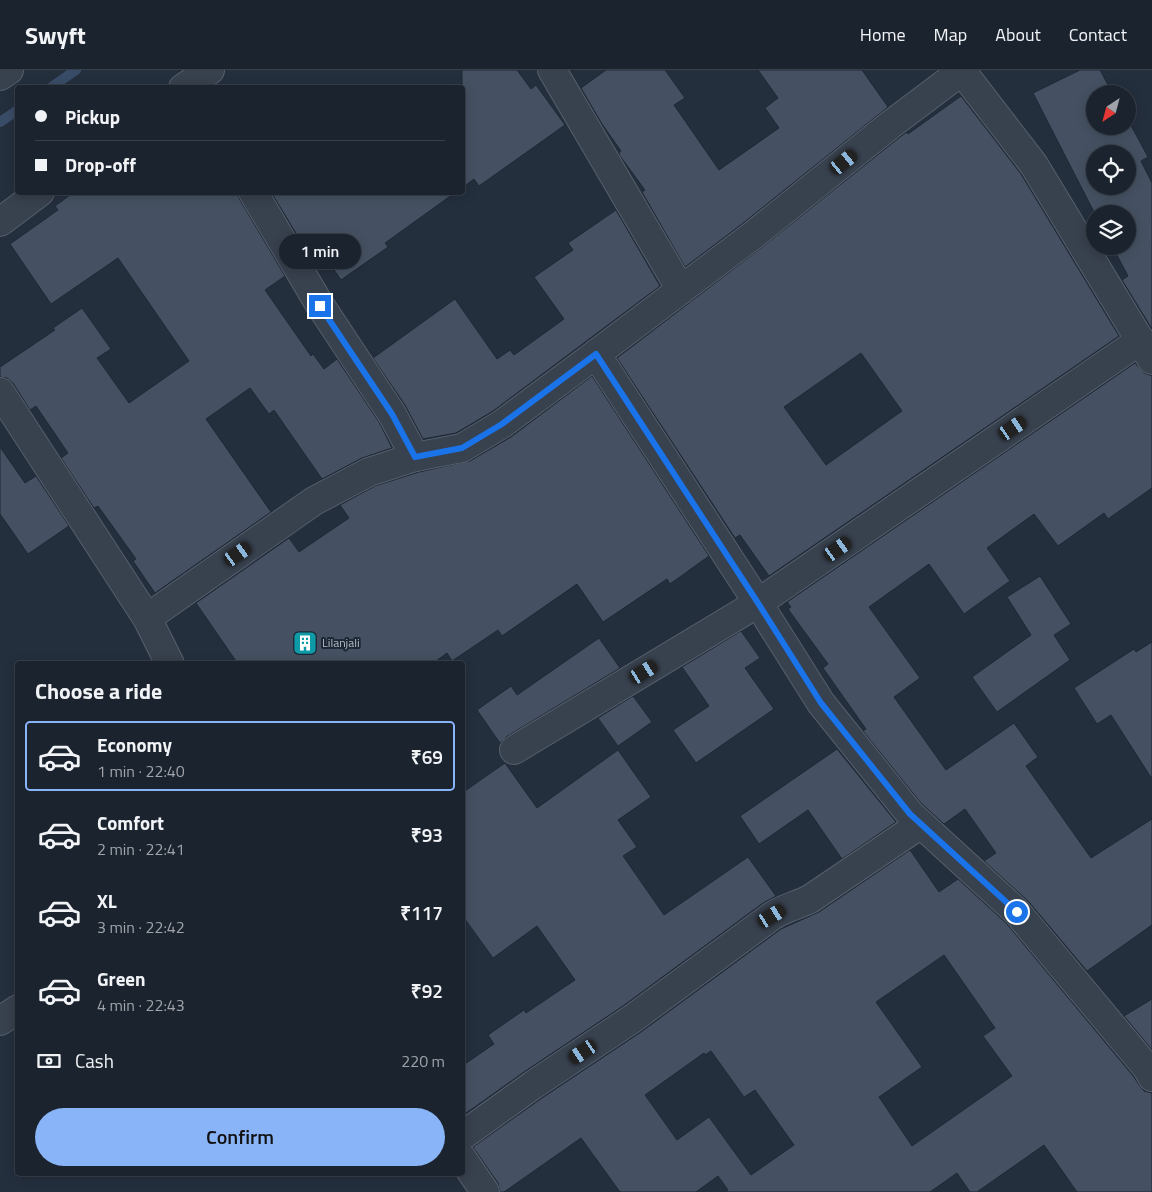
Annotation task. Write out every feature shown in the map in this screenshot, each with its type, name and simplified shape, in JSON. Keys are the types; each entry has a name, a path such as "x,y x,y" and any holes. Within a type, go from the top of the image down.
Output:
{"street":[{"path":"0,76 9,70"},
{"path":"552,70 681,290"},
{"path":"147,618 314,501 369,472 415,457 462,448 502,424 752,236 962,70 1034,165 1146,350 758,603 514,750"},
{"path":"0,222 36,195"},
{"path":"255,195 320,306 392,414 415,457"},
{"path":"596,354 821,703 910,814 1017,912 1147,1068 1152,1077"},
{"path":"0,392 147,618 168,661"},
{"path":"465,1134 533,1085 632,1019 772,916 783,909 798,905 810,898 921,824"},
{"path":"0,1020 15,1011"},
{"path":"465,1162 485,1192"}],"building":[{"path":"462,70 517,70 531,89 536,85 565,125 479,186 474,179 465,186 465,85 462,85"},
{"path":"606,70 665,70 685,98 674,105 719,170 779,128 765,108 778,98 758,70 862,70 888,107 742,224 685,267 642,192 645,190 620,156 619,153 621,151 602,124 581,88"},
{"path":"1080,70 1100,70 1108,85 1086,85 1086,135 1136,135 1148,157 1141,161 1152,183 1152,329 1122,280 1128,276 1117,255 1136,255 1136,205 1090,205 1033,93"},
{"path":"961,96 1021,174 1119,336 769,576 740,535 735,538 617,358 761,248 900,137 907,132 908,134","holes":["861,353 902,411 826,465 784,407"]},
{"path":"70,195 238,195 285,276 265,290 311,356 313,354 324,369 337,359 379,422 392,448 362,458 322,479 274,410 269,414 250,388 206,419 271,512 155,593 133,561 136,559 98,506 94,508 61,458 68,453 36,406 30,410 13,383 7,378 0,377 0,367 55,330 53,328 82,308 111,349 97,358 129,403 189,361 118,258 51,304 10,244 58,210 55,206"},
{"path":"273,195 452,195 385,243 388,247 341,280 321,251 311,258"},
{"path":"616,210 660,286 493,411 456,433 423,439 405,405 373,358 455,299 497,359 510,350 514,355 564,319 534,277 573,250 568,243"},
{"path":"1135,363 1144,373 1152,376 1152,488 1108,519 1104,513 1058,546 1034,514 987,548 1010,581 964,614 929,564 869,607 920,678 894,697 946,770 1014,723 1038,757 1026,766 1091,858 1152,819 1152,925 1087,971 1029,902 984,861 996,853 965,809 944,824 921,803 863,731 866,729 823,668 828,664 788,609 791,607 787,602"},
{"path":"592,376 709,556 670,584 667,579 603,622 577,584 502,636 498,630 452,661 447,653 436,661 236,661 196,603 289,538 299,552 349,518 340,505 375,486 419,472 470,461 511,437"},
{"path":"0,447 25,483 36,476 69,526 28,554 0,514"},
{"path":"1040,576 1071,624 1054,635 1070,660 997,712 972,677 1031,635 1007,597"},
{"path":"741,631 760,658 745,668 774,709 696,763 673,730 709,706 682,667"},
{"path":"599,638 620,668 506,737 500,743 477,710 511,686 517,695"},
{"path":"1152,642 1152,779 1111,715 1097,724 1074,688 1134,649 1136,652"},
{"path":"633,696 652,722 618,746 598,718"},
{"path":"837,749 896,822 842,859 808,810 759,844 740,816"},
{"path":"618,750 651,797 618,820 637,847 623,856 664,915 748,857 776,896 763,903 623,1006 465,1114 465,1064 494,1044 488,1035 524,1010 526,1013 575,980 537,926 493,958 465,919 465,791 505,763 537,808"},
{"path":"910,850 939,892 958,879 1006,923 1144,1091 1152,1093 1152,1192 1077,1192 1044,1145 977,1192 970,1192 957,1173 930,1192 726,1192 728,1190 718,1176 696,1192 620,1192 581,1138 504,1192 500,1192 498,1183 473,1147 641,1032 781,929 819,912","holes":["944,955 995,1028 983,1036 1012,1076 912,1146 879,1097 922,1067 876,1002","711,1051 744,1097 755,1090 794,1145 751,1175 709,1117 677,1140 645,1095 704,1053 705,1055"]},
{"path":"1152,999 1152,1050 1124,1016"}],"waterway":[{"path":"54,85 76,70"},
{"path":"0,122 15,112"}],"place":[{"name":"Lilanjali","path":"305,643"}],"route":[{"path":"320,306 392,414 415,457 462,448 502,424 596,354 821,703 910,814 1017,912"}]}
